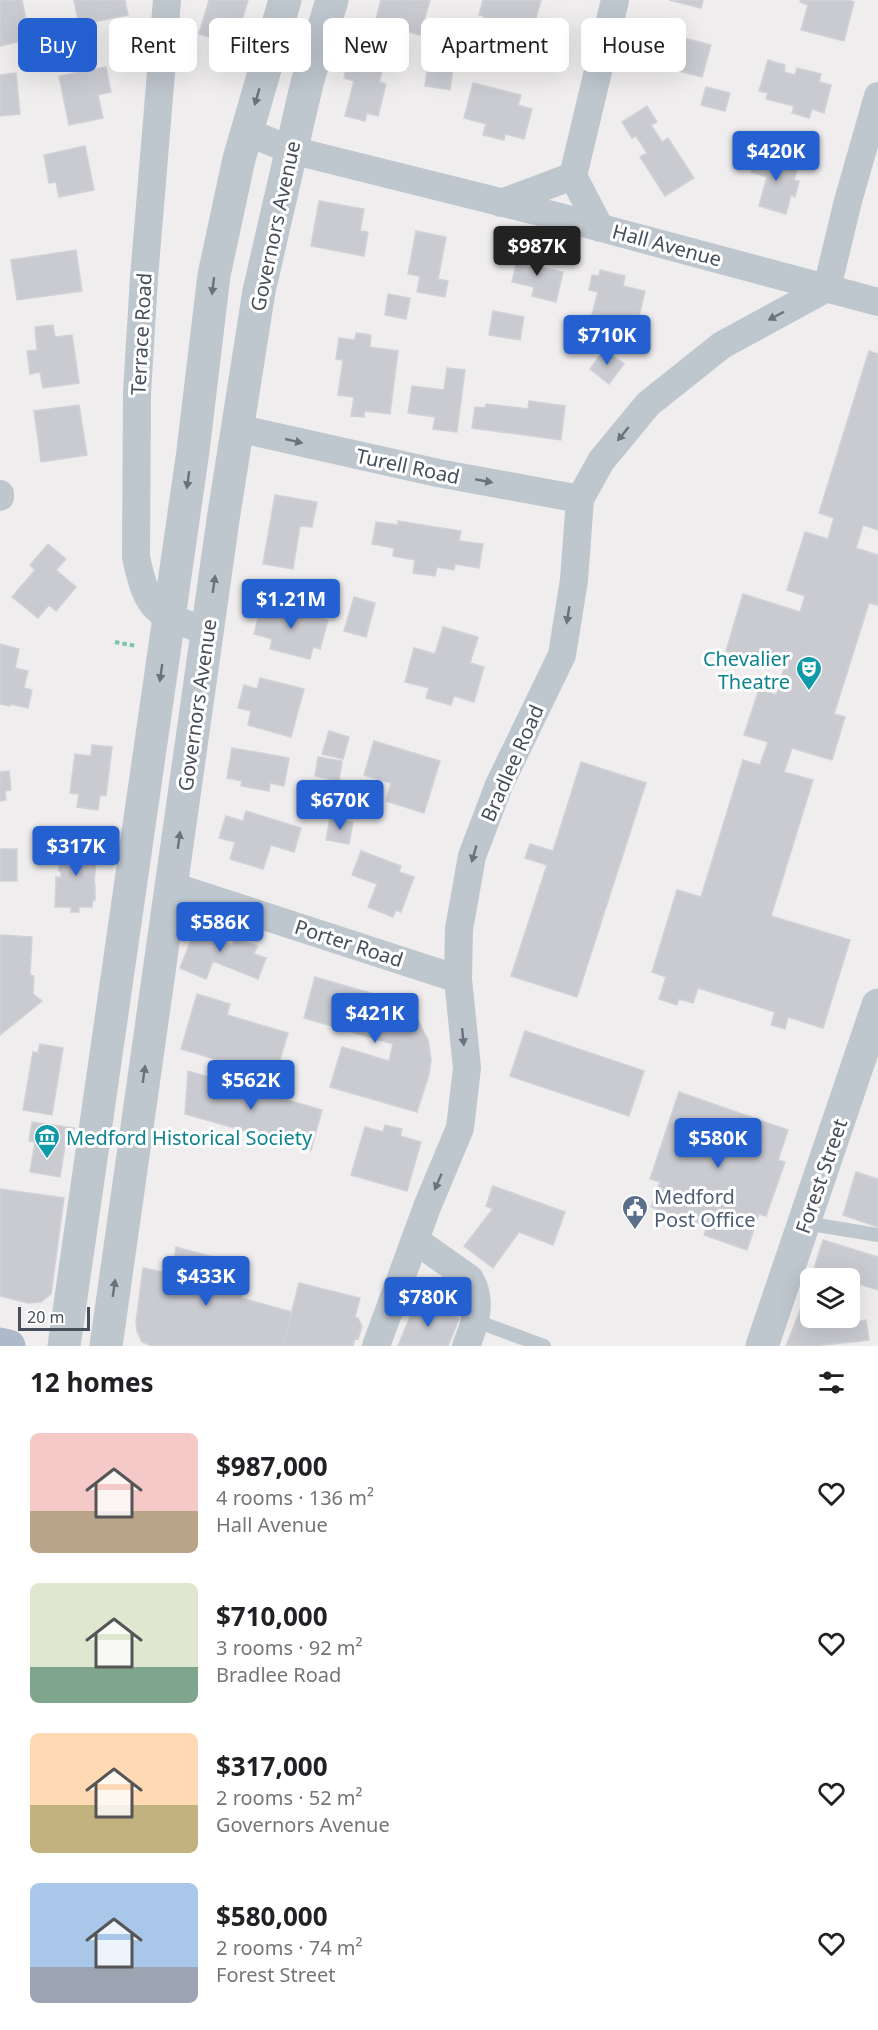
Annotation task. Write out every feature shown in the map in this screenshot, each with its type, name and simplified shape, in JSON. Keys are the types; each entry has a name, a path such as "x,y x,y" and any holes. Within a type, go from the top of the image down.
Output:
{"main road":[{"path":"0,1344 9,1346"}],"street":[{"name":"Terrace Road","path":"166,0 137,393 136,557 141,582 153,606 168,618 207,631"},
{"name":"Governors Avenue","path":"64,1346 193,451 214,275 247,132 285,0"},
{"name":"Governors Avenue","path":"106,1346 207,631 259,291 307,82 332,0"},
{"path":"600,228 573,177 615,0"},
{"path":"827,288 848,201 878,96"},
{"name":"Hall Avenue","path":"247,132 291,150 600,228 878,302"},
{"path":"501,203 573,177"},
{"name":"Bradlee Road","path":"376,1346 460,1128 466,1068 458,979 459,929 472,856 499,785 562,655 574,580 580,499 601,461 648,404 722,345 827,288"},
{"name":"Turell Road","path":"237,428 438,473 580,499"},
{"name":"Porter Road","path":"172,886 458,979"},
{"name":"Forest Street","path":"762,1346 878,1005"},
{"path":"98,1116 137,1122"},
{"path":"415,1240 470,1279 477,1299 471,1334"}],"lane":[{"path":"805,1223 878,1235"},
{"path":"471,1334 544,1346"}],"building":[{"path":"0,0 22,0 26,18 18,18 18,42 0,46"},
{"path":"74,0 125,0 128,15 97,21 97,18 78,18"},
{"path":"209,0 248,0 243,18 209,18 209,37 199,34"},
{"path":"381,0 430,0 425,18 421,18 420,35 409,32 409,18 376,18"},
{"path":"483,0 541,0 536,18 483,18 484,16 479,15"},
{"path":"669,0 703,0 701,8"},
{"path":"801,0 854,2 844,41 801,30 808,5 800,2"},
{"path":"686,38 711,45 702,77 683,72 686,72"},
{"path":"768,60 785,65 784,72 795,75 797,68 821,74 819,82 831,85 824,113 812,109 809,118 792,113 794,106 766,99 768,93 759,91"},
{"path":"106,67 111,92 98,95 103,118 69,125 59,76 97,72 97,69"},
{"path":"345,72 382,72 379,82 386,84 378,116 367,113 365,121 345,116 354,81 344,78"},
{"path":"427,72 452,72 450,90 425,86"},
{"path":"16,73 20,114 0,116 0,75"},
{"path":"473,83 521,95 518,105 532,109 524,139 505,134 504,140 483,135 486,124 464,118"},
{"path":"706,87 730,93 725,111 701,105"},
{"path":"647,106 657,122 651,125 662,142 668,138 694,178 665,196 640,157 647,153 636,136 632,138 622,122"},
{"path":"85,146 94,190 59,197 56,182 49,183 44,155"},
{"path":"756,154 798,165 794,180 799,181 795,197 791,195 786,214 759,206 767,177 751,172"},
{"path":"319,201 364,209 360,231 368,232 364,256 311,246"},
{"path":"416,231 446,237 438,279 448,281 445,297 417,292 420,276 408,274"},
{"path":"76,250 82,291 17,300 11,260"},
{"path":"519,251 542,257 540,267 563,272 556,302 532,296 534,287 512,282"},
{"path":"600,270 625,276 623,286 645,291 633,342 599,334 603,317 592,315 598,292 589,290 592,275 599,276"},
{"path":"388,294 410,298 406,319 385,315"},
{"path":"493,311 524,317 520,340 489,335"},
{"path":"53,325 55,337 72,335 79,383 43,388 40,372 30,374 27,351 37,350 35,327"},
{"path":"356,333 371,335 370,347 398,351 390,414 365,411 364,417 351,416 354,397 338,395 343,360 336,359 339,338 355,340"},
{"path":"604,349 624,364 609,384 590,369"},
{"name":"Chevalier Theatre","path":"869,351 878,354 878,530 863,525 856,548 878,555 878,602 877,605 869,603 834,714 845,717 832,760 792,748 784,772 813,780 771,916 850,940 823,1028 788,1017 785,1029 771,1025 775,1012 698,988 693,1003 679,999 677,1005 659,999 666,977 652,972 677,890 701,897 743,760 760,765 768,742 744,735 759,689 776,695 784,669 726,651 743,594 800,612 805,596 787,590 805,532 828,539 834,518 819,513"},
{"path":"447,368 465,370 457,432 433,429 435,417 408,413 412,386 444,390"},
{"path":"529,401 565,406 561,440 472,428 475,407 485,408 486,404 528,409"},
{"path":"79,405 87,455 41,462 34,411"},
{"path":"275,495 317,502 312,527 300,526 293,569 263,564"},
{"path":"398,521 461,531 459,541 483,544 479,568 455,564 454,570 437,567 435,576 413,573 415,560 393,556 394,548 372,544 376,522 398,525"},
{"path":"48,544 66,559 56,570 76,587 56,611 49,605 38,618 12,597 35,570 30,565"},
{"path":"354,597 375,603 366,637 344,631"},
{"path":"262,603 328,620 320,649 313,647 310,659 270,649 272,639 254,634"},
{"path":"443,627 478,637 470,663 484,667 474,702 454,696 451,705 426,698 429,688 405,682 414,648 435,654"},
{"path":"0,644 19,649 15,668 28,671 24,688 32,690 28,708 0,704"},
{"path":"260,678 304,689 291,737 248,725 251,711 238,708 244,685 257,689"},
{"path":"329,731 349,737 343,759 322,754"},
{"path":"374,741 440,761 424,813 386,801 391,783 364,775"},
{"path":"92,745 112,747 106,796 100,795 98,810 77,807 79,794 70,793 75,754 91,756"},
{"path":"232,748 289,758 284,786 270,783 269,791 241,786 242,781 227,778"},
{"path":"318,757 342,761 339,781 315,776"},
{"path":"581,762 646,783 577,997 511,976 547,865 525,858 530,844 553,851"},
{"path":"9,771 11,790 5,791 6,800 0,801 0,772"},
{"path":"246,811 301,828 294,852 271,845 263,869 230,859 235,842 219,838 226,816 243,821"},
{"path":"330,818 353,822 349,844 326,840"},
{"path":"36,838 51,840 50,855 35,854"},
{"path":"60,844 97,845 95,900 93,900 92,907 79,907 79,912 71,912 71,907 55,907 56,877 61,878"},
{"path":"0,849 17,849 17,881 0,881"},
{"path":"361,851 401,866 399,872 414,877 401,912 396,910 393,917 368,907 377,884 352,875"},
{"path":"199,920 227,931 223,941 232,945 235,938 257,946 254,954 266,958 258,979 213,961 206,979 180,968"},
{"path":"0,935 32,937 30,975 34,976 33,994 42,1001 0,1035"},
{"path":"315,977 394,1000 406,1007 417,1018 428,1040 431,1060 417,1112 330,1087 342,1047 389,1061 393,1044 304,1018"},
{"path":"197,994 230,1004 227,1015 288,1033 276,1073 250,1065 249,1069 181,1049"},
{"path":"525,1031 644,1071 629,1116 510,1076"},
{"path":"40,1044 63,1048 52,1115 23,1110 33,1052 38,1053"},
{"path":"188,1071 322,1110 311,1150 185,1114"},
{"path":"679,1092 788,1130 778,1160 785,1162 766,1216 759,1214 747,1250 704,1235 707,1226 651,1207 660,1182 650,1179"},
{"name":"Medford Historical Society","path":"32,1122 74,1128 71,1147 65,1146 60,1177 30,1172 35,1142 29,1141"},
{"path":"385,1125 402,1129 400,1136 421,1142 407,1191 351,1175 365,1127 383,1132"},
{"path":"856,1172 878,1179 878,1227 843,1215"},
{"path":"493,1186 565,1212 553,1245 519,1232 493,1268 464,1246 493,1209 486,1206"},
{"path":"0,1189 64,1198 51,1294 41,1302 28,1303 0,1296"},
{"path":"823,1240 878,1257 878,1290 860,1284 860,1268 814,1268"},
{"path":"176,1247 249,1267 241,1298 292,1312 283,1346 152,1346 142,1342 136,1322 143,1268 167,1273 164,1292 171,1294"},
{"path":"299,1283 360,1298 355,1317 362,1326 353,1346 283,1346"},
{"path":"416,1302 459,1319 448,1346 398,1346"},
{"path":"800,1311 800,1328 860,1328 860,1321 866,1320 869,1340 813,1346 786,1346"}],"place":[{"name":"Chevalier Theatre","path":"809,692"},
{"name":"Medford Historical Society","path":"47,1160"},
{"name":"Medford Post Office","path":"635,1231"}]}
